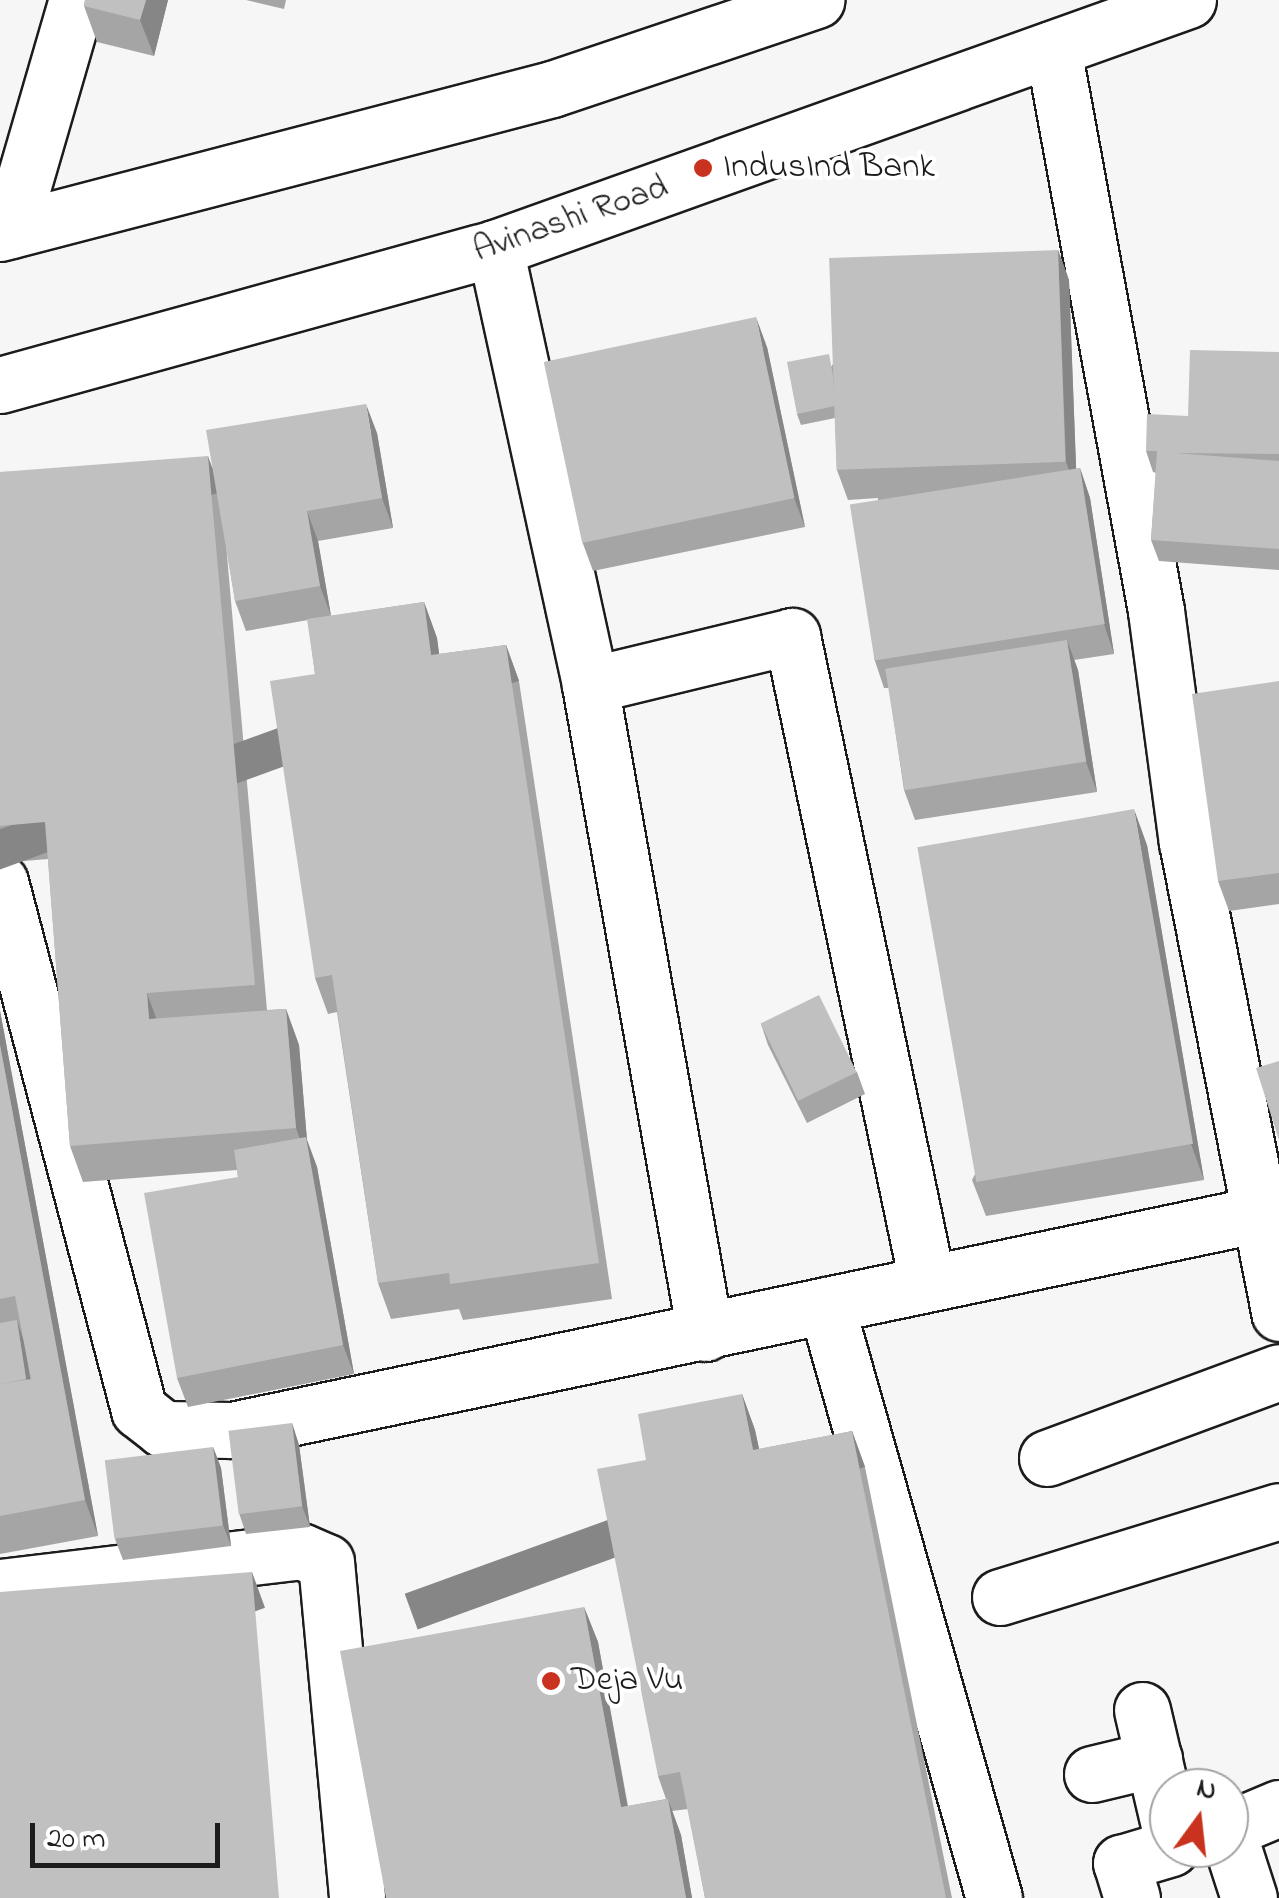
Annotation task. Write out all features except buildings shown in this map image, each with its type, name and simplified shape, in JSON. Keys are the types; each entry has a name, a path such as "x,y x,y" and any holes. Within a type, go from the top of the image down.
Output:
{"main road":[{"path":"5,232 77,0"},
{"path":"5,232 552,89 816,0"},
{"name":"Avinashi Road","path":"0,385 495,248 1188,0"},
{"path":"1052,49 1156,610 1187,842 1270,1212 1279,1313"},
{"path":"495,248 590,684 705,1334"},
{"path":"590,684 792,636 927,1280"},
{"path":"0,882 138,1410 163,1429 232,1430 705,1334 927,1280 1270,1212"},
{"path":"826,1305 994,1898"},
{"path":"1047,1458 1279,1372"},
{"path":"1000,1596 1279,1511"},
{"path":"0,1587 301,1551 326,1562 357,1898"},
{"path":"1092,1774 1148,1734 1156,1768"},
{"path":"1249,1822 1279,1808"},
{"path":"1132,1898 1121,1863 1149,1854"},
{"path":"1239,1868 1248,1898"}],"place":[{"name":"IndusInd Bank","path":"703,168"},
{"name":"Deja Vu","path":"551,1681"}]}
